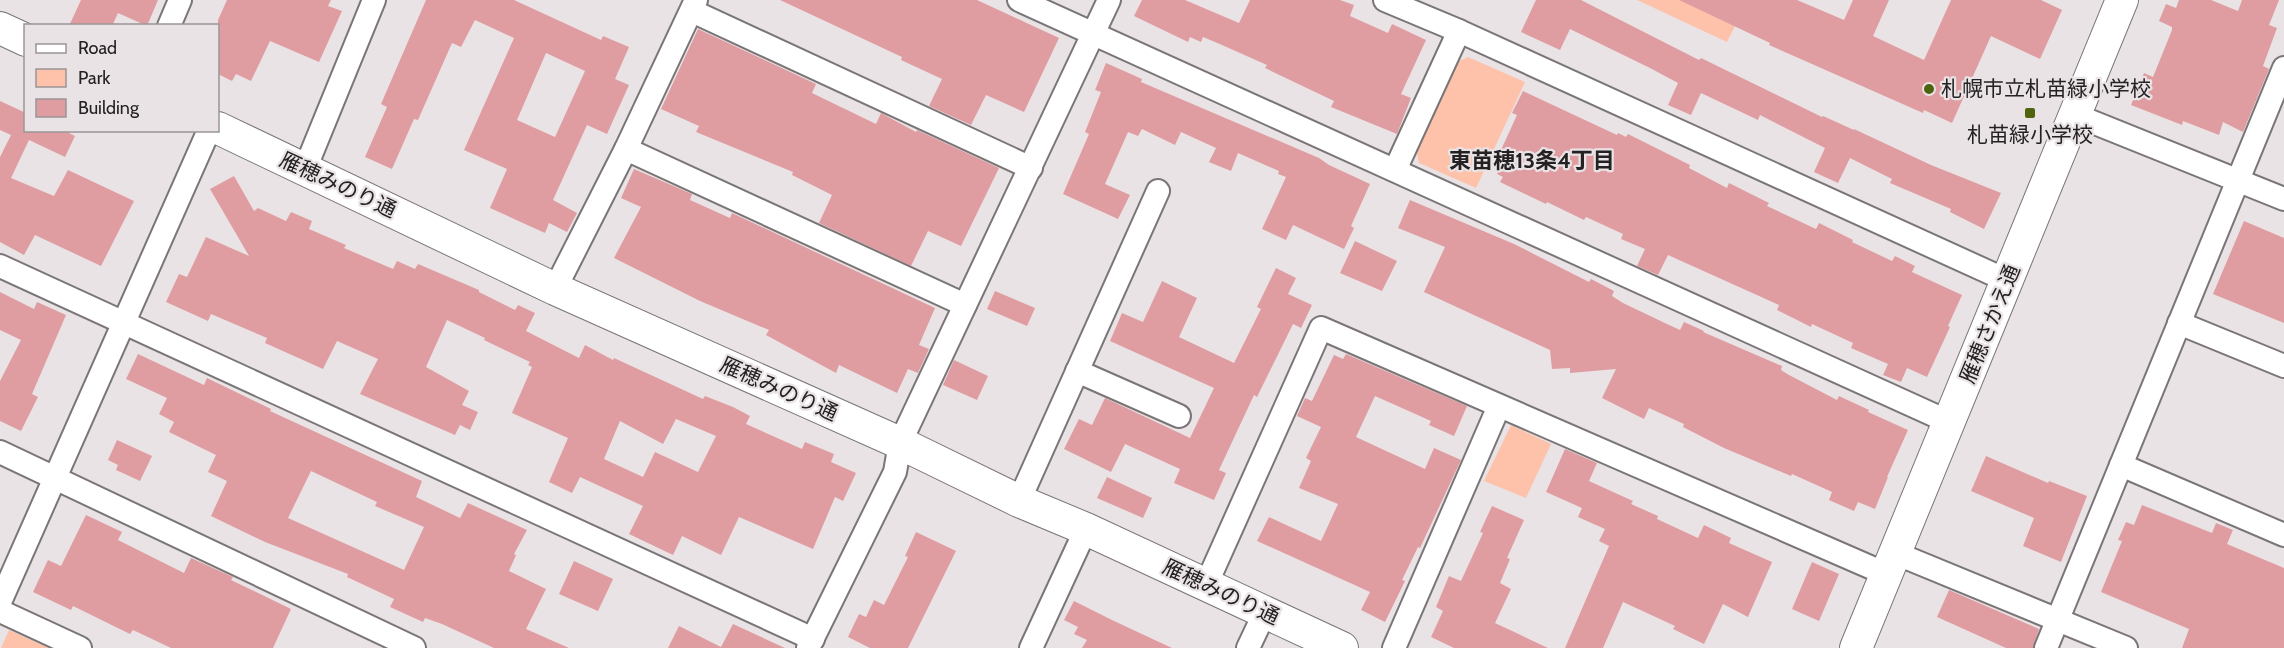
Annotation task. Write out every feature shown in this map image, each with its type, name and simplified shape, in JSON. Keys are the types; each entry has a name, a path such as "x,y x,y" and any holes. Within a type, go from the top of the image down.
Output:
{"street":[{"path":"170,24 180,0"},
{"path":"305,169 374,0"},
{"path":"1019,0 1949,422"},
{"path":"0,266 811,644 895,472 900,443 1109,0"},
{"path":"1385,0 1459,31 2007,281"},
{"name":"雁穂さかえ通","path":"1856,648 2122,0"},
{"path":"555,289 626,149 694,6 1031,168"},
{"path":"0,28 24,39"},
{"path":"1395,170 1459,31"},
{"path":"2046,648 2284,68"},
{"path":"2075,115 2284,199"},
{"name":"雁穂みのり通","path":"219,128 555,289 900,443 1019,501 1086,529 1342,648"},
{"path":"0,603 208,132"},
{"path":"626,149 965,305"},
{"path":"1019,501 1158,191"},
{"path":"2180,323 2284,366"},
{"path":"1206,585 1321,328 1499,406 1891,563 2057,621 2126,648"},
{"path":"1077,371 1179,416"},
{"path":"1394,648 1499,406"},
{"path":"0,452 414,648"},
{"path":"2121,465 2284,535"},
{"path":"1031,648 1086,529"},
{"path":"0,611 80,648"},
{"path":"1248,648 1265,612"}],"green space":[{"path":"1637,0 1748,0 1727,42"},
{"path":"1468,57 1525,82 1476,188 1419,163 1416,149 1457,62"},
{"path":"1511,425 1551,444 1526,498 1484,481"},
{"path":"9,630 49,648 1,648"}],"building":[{"path":"81,0 158,0 148,24 143,24 118,13 113,24 70,24"},
{"path":"227,0 331,0 328,6 342,11 319,62 270,41 251,81 236,74 232,81 219,74 218,20"},
{"path":"426,0 514,0 601,40 603,36 629,47 615,79 629,85 607,134 587,125 553,200 577,213 567,232 549,223 545,233 490,208 507,169 464,150 514,38 475,20 461,47 452,43 418,120 414,119 392,169 365,157 387,107 381,104","holes":["546,53 585,71 555,137 517,120"]},
{"path":"780,0 977,0 1059,38 1024,112 986,95 971,125 929,106 942,79 901,60 902,57"},
{"path":"1142,0 1185,0 1239,23 1250,0 1340,0 1354,5 1350,16 1388,33 1392,24 1426,40 1401,94 1411,98 1397,134 1331,107 1334,101 1265,68 1267,65 1203,37 1201,42 1190,37 1188,42 1134,16"},
{"path":"1536,0 1581,0 1699,60 1701,58 1822,117 2001,193 1984,229 1950,212 1951,209 1890,183 1892,179 1850,158 1838,183 1814,172 1825,148 1760,115 1758,120 1701,93 1691,115 1668,105 1678,83 1650,68 1570,29 1560,50 1521,32"},
{"path":"1679,0 1797,0 1844,20 1853,0 1889,0 1873,36 1924,60 1951,0 2041,0 2062,10 2040,59 1991,36 1952,123 1924,110 1923,113 1769,45 1770,43"},
{"path":"2179,0 2211,0 2238,11 2242,0 2279,0 2269,25 2277,28 2263,66 2269,69 2243,132 2223,122 2219,135 2183,121 2182,125 2131,105 2144,73 2153,77 2172,30 2172,27 2159,21 2166,4 2176,8"},
{"path":"698,29 816,84 812,93 876,124 881,113 916,132 917,130 999,168 961,246 928,231 911,266 819,223 832,195 792,175 793,172 696,132 699,126 661,109"},
{"path":"1106,63 1142,79 1141,82 1319,158 1370,184 1351,226 1354,228 1344,249 1293,225 1286,240 1262,229 1286,177 1278,174 1279,171 1238,153 1231,171 1209,162 1216,148 1181,132 1175,145 1142,129 1138,136 1128,132 1105,184 1130,195 1118,219 1063,194 1089,134 1085,132 1101,92 1095,90"},
{"path":"1523,91 1617,135 1618,133 1626,137 1628,134 1690,165 1689,168 1727,188 1729,183 1769,203 1767,206 1816,229 1819,223 1892,261 1895,256 1915,266 1912,272 1962,295 1927,377 1907,368 1901,382 1883,375 1888,364 1851,348 1853,343 1812,324 1811,327 1777,310 1779,305 1668,255 1658,275 1637,266 1645,249 1621,239 1623,234 1586,217 1584,220 1547,202 1546,204 1500,182 1503,177 1497,174 1501,165 1495,163 1517,115 1512,113"},
{"path":"0,101 24,112 24,132 67,132 75,136 65,157 29,140 11,178 54,196 68,170 134,201 101,266 35,235 24,255 0,242 0,157 11,135 0,130"},
{"path":"634,169 692,194 690,200 730,218 732,213 935,308 919,345 929,349 918,373 908,369 897,393 839,365 836,373 766,335 769,330 700,301 614,258 641,207 621,198"},
{"path":"234,176 254,211 258,208 286,221 291,212 312,221 309,229 346,245 344,248 393,269 397,261 415,269 418,264 479,290 515,310 518,305 535,313 526,331 579,358 585,345 613,360 614,358 703,399 705,396 733,407 750,416 746,424 802,449 805,442 834,454 831,462 856,473 843,501 835,497 813,549 739,517 721,555 682,536 673,555 629,534 643,506 580,477 572,493 549,482 568,438 512,413 532,367 528,365 530,362 484,340 485,338 447,320 426,367 469,391 462,405 478,412 470,430 460,425 455,435 360,394 378,359 337,341 323,369 265,343 267,338 211,314 208,321 166,302 179,274 187,277 206,237 249,256 210,189","holes":["676,419 716,436 698,472 655,452 643,477 604,459 620,421 663,444"]},
{"path":"1410,200 1514,244 1589,282 1591,279 1614,291 1612,296 1623,303 1680,330 1684,322 1782,366 1781,370 1789,375 1837,400 1839,396 1908,430 1875,509 1858,502 1854,511 1829,500 1832,492 1724,448 1683,427 1684,424 1649,408 1644,419 1602,398 1616,369 1570,373 1570,368 1552,369 1550,350 1424,292 1445,247 1398,228"},
{"path":"2244,221 2284,238 2284,323 2213,294"},
{"path":"1355,241 1397,261 1382,291 1340,273"},
{"path":"1276,268 1296,278 1288,294 1312,305 1301,328 1293,324 1257,397 1254,395 1219,470 1226,473 1214,500 1174,483 1180,469 1125,444 1111,472 1064,449 1079,419 1092,425 1105,398 1190,438 1214,388 1110,341 1122,313 1143,322 1162,281 1197,298 1179,337 1234,363 1261,309 1257,307"},
{"path":"995,291 1035,308 1027,326 987,309"},
{"path":"0,292 34,309 37,302 66,315 32,394 38,397 21,431 0,421 0,381 21,340 0,330"},
{"path":"138,354 204,385 207,378 271,409 270,411 422,481 416,497 460,518 468,503 527,530 514,554 516,555 509,571 546,589 526,629 569,648 494,648 442,624 425,618 423,622 390,607 394,599 347,577 348,574 265,542 211,516 227,481 208,472 216,455 169,432 174,422 159,414 167,398 126,379","holes":["311,471 377,502 375,506 424,527 404,570 288,518"]},
{"path":"1346,354 1467,406 1454,436 1429,425 1431,421 1375,396 1356,437 1425,469 1434,448 1461,460 1420,548 1418,547 1402,580 1405,581 1385,622 1361,610 1370,592 1257,541 1269,517 1321,541 1338,504 1299,488 1311,461 1306,458 1321,427 1297,416 1305,398 1312,401 1334,355 1343,359"},
{"path":"954,360 988,376 977,400 943,385"},
{"path":"117,440 152,456 140,481 116,470 118,465 108,460"},
{"path":"1565,449 1597,463 1589,481 1633,501 1631,504 1658,516 1657,519 1698,538 1704,525 1731,538 1729,543 1772,562 1748,617 1723,604 1704,644 1673,629 1675,626 1623,602 1603,648 1565,648 1609,546 1599,541 1605,529 1578,517 1582,508 1546,492"},
{"path":"1986,456 2048,483 2049,481 2087,496 2061,562 2023,546 2034,518 1971,491"},
{"path":"1107,477 1152,498 1143,518 1097,498"},
{"path":"2142,505 2212,533 2216,523 2233,530 2227,544 2284,568 2284,648 2182,648 2189,629 2101,592 2122,541 2118,540 2126,522 2134,525"},
{"path":"1492,506 1524,520 1507,558 1510,559 1500,583 1511,589 1495,623 1548,648 1454,648 1431,637 1443,611 1436,607 1449,576 1461,581 1483,533 1480,532"},
{"path":"86,515 122,532 118,540 184,573 191,558 233,577 231,580 291,609 273,648 171,648 133,630 130,634 73,606 71,610 33,592 48,560 61,566"},
{"path":"916,532 956,551 908,648 870,648 848,637 859,614 866,617 874,600 884,605 908,557 905,556"},
{"path":"574,561 613,579 598,611 559,594"},
{"path":"1812,562 1839,574 1819,621 1792,609"},
{"path":"1949,590 2039,629 2033,648 2006,648 1937,617"},
{"path":"1074,601 1172,648 1082,648 1087,640 1074,634 1078,627 1064,620"},
{"path":"733,624 785,648 668,648 679,626 721,647"}],"place":[{"name":"札幌市立札苗緑小学校","path":"1929,89"},
{"name":"札苗緑小学校","path":"2030,113"}],"district":[{"name":"東苗穂13条4丁目","path":"1532,160"}]}
